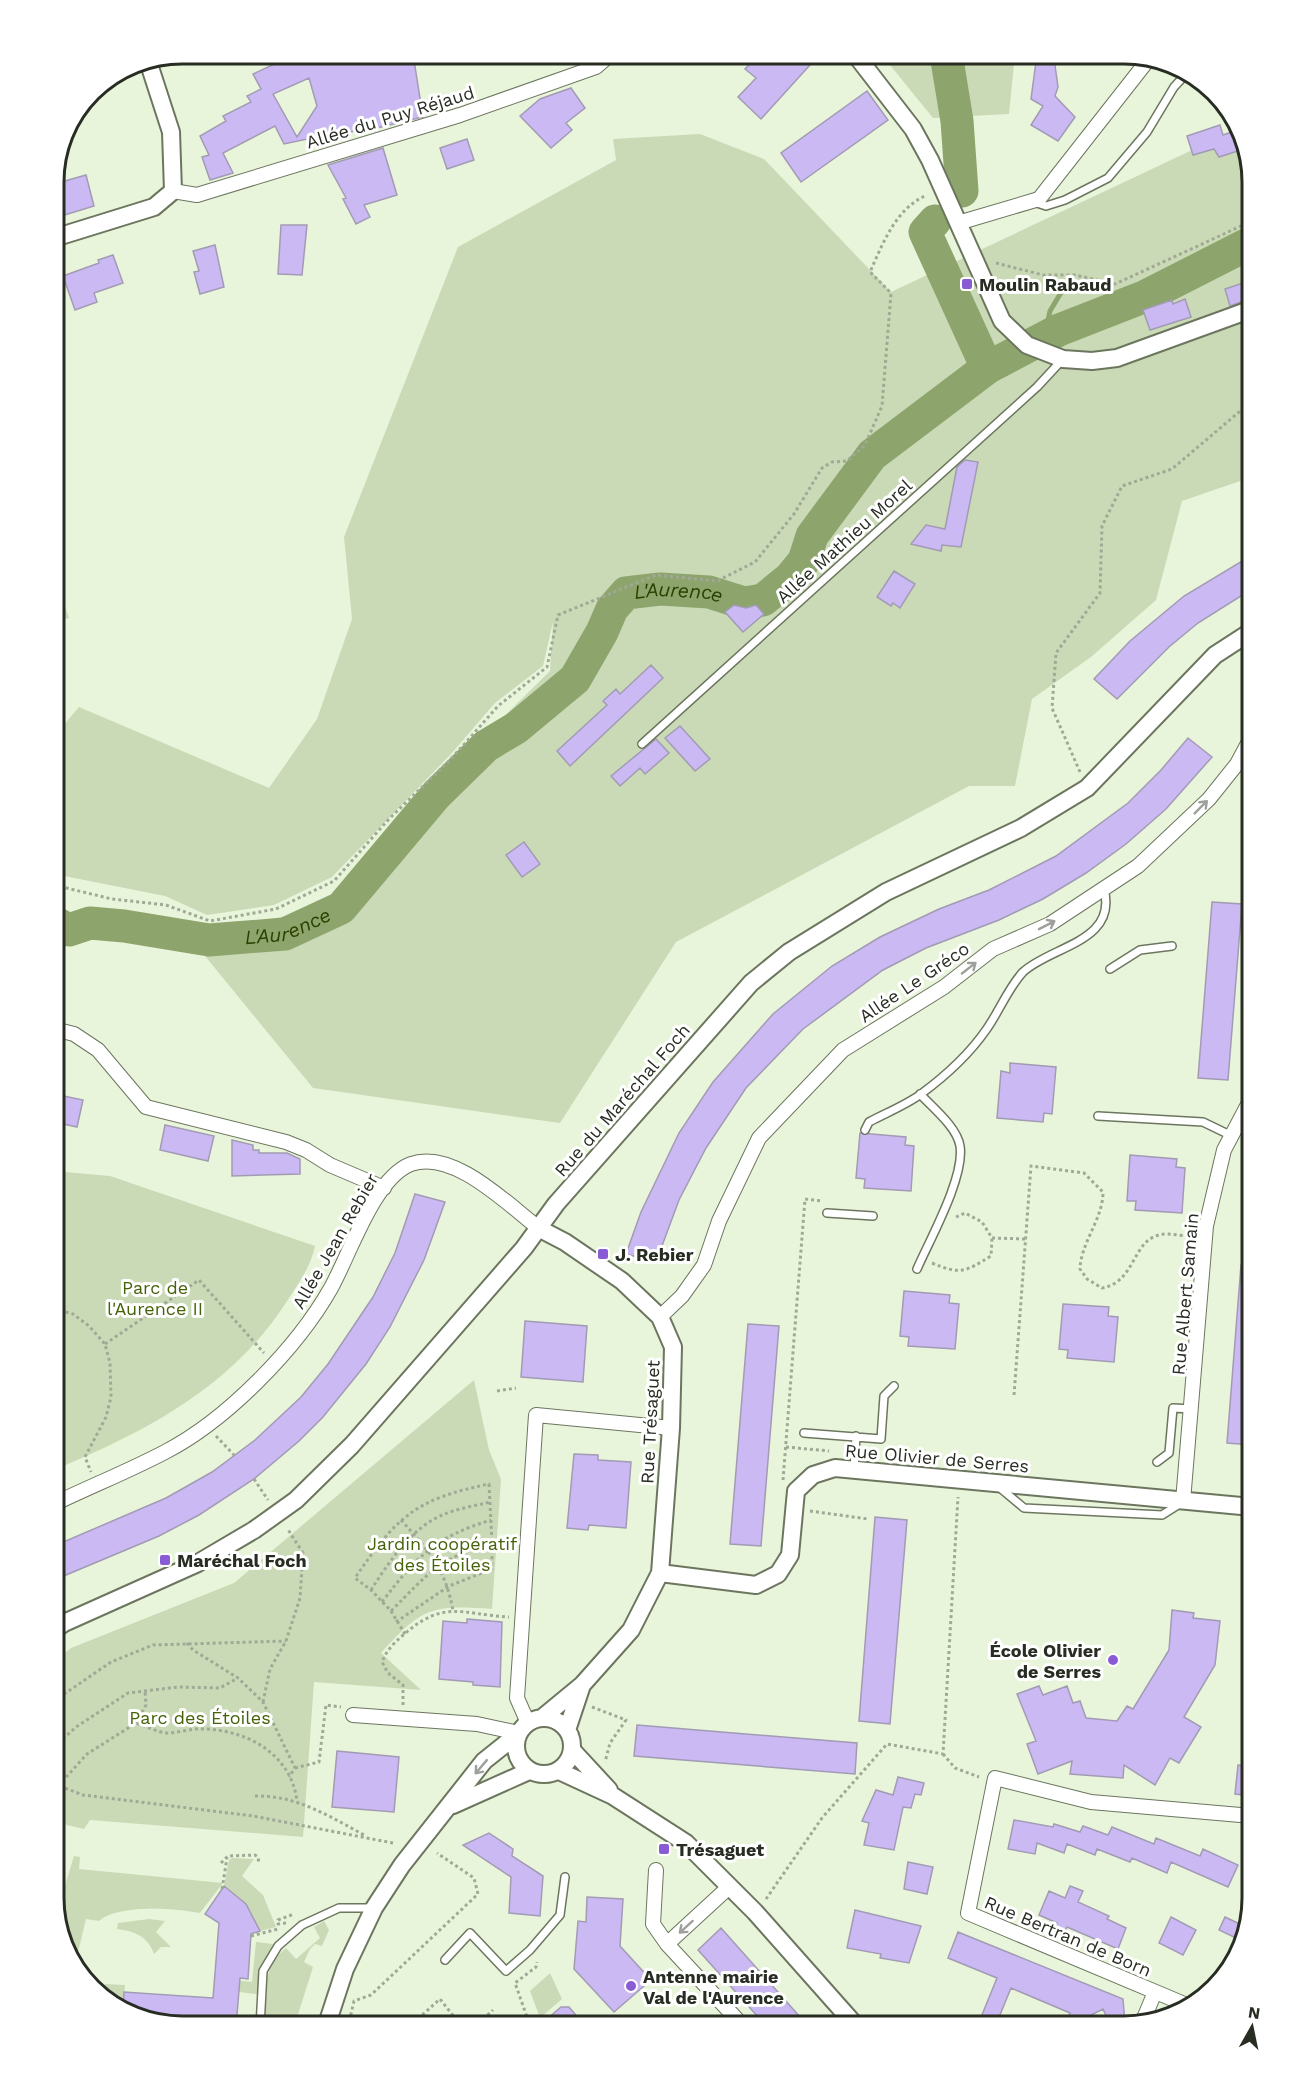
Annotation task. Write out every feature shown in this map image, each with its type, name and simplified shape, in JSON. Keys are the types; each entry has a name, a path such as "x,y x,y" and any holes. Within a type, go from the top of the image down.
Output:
{"street":[{"name":"Allée du Puy Réjaud","path":"173,191 197,195 460,115 599,64"},
{"path":"863,65 913,129 943,189 1002,321 1015,335 1044,353 1063,359 1092,361 1117,358 1242,313"},
{"path":"958,223 1006,206 1035,202 1049,188 1143,66"},
{"path":"65,235 154,207 173,191 171,132 151,69"},
{"name":"Rue du Maréchal Foch","path":"64,1623 198,1563 296,1500 352,1444 540,1229 556,1204 751,983 789,952 886,892 1021,828 1087,788 1215,655 1242,637"},
{"name":"Allée Le Gréco","path":"660,1317 682,1296 705,1265 719,1221 759,1138 843,1050 944,987 993,949 1050,924 1138,866 1209,799 1242,755"},
{"path":"65,1032 74,1034 98,1050 146,1107 286,1142 306,1150 330,1165 384,1188"},
{"name":"Rue Albert Samain","path":"1183,1501 1206,1238 1224,1150 1242,1116"},
{"name":"Allée Jean Rebier","path":"64,1499 166,1452 207,1426 242,1398 306,1326 331,1288 384,1188 400,1169 414,1163 444,1163 481,1184 540,1229"},
{"name":"Rue Trésaguet","path":"540,1229 565,1242 622,1281 660,1317 673,1347 671,1428 660,1573"},
{"path":"530,1725 517,1698 536,1415 671,1428"},
{"name":"Rue Olivier de Serres","path":"660,1573 756,1584 778,1574 790,1555 796,1491 813,1475 835,1468 1242,1506"},
{"path":"330,2016 345,1969 374,1908 408,1857 450,1807 484,1761 530,1725 579,1693 631,1630 660,1573"},
{"path":"579,1693 567,1730 572,1750 613,1796"},
{"path":"349,1711 402,1720 477,1724 530,1725 556,1721 567,1730"},
{"path":"530,1725 515,1747 519,1761 529,1771 542,1775 559,1771 568,1762 572,1750"},
{"path":"450,1807 529,1771"},
{"path":"559,1771 613,1796 686,1843 847,2016"},
{"path":"995,1778 1091,1802 1242,1815"},
{"name":"Rue Bertran de Born","path":"995,1778 968,1913 1179,2002"},
{"path":"656,1870 653,1924 667,1944 734,2016"},
{"path":"667,1944 729,1887"},
{"path":"1146,2014 1155,1992"}],"lane":[{"path":"1035,202 1046,206 1065,200 1108,178 1147,132 1181,80"},
{"name":"Allée Mathieu Morel","path":"642,744 1037,387 1063,359"},
{"path":"865,1130 869,1122 920,1094 968,1051 986,1030 1024,972 1085,938 1102,920 1108,904 1104,889"},
{"path":"1110,969 1140,950 1172,946"},
{"path":"917,1269 951,1194 960,1145 951,1129 920,1094"},
{"path":"1098,1116 1203,1122 1232,1136"},
{"path":"827,1213 873,1216"},
{"path":"804,1433 881,1438 884,1396 894,1386"},
{"path":"1157,1462 1169,1453 1173,1408 1192,1409"},
{"path":"854,1470 856,1436"},
{"path":"445,1960 470,1933 506,1971 531,1950 560,1915 565,1877"},
{"path":"261,2016 263,1971 278,1946 302,1925 339,1908 374,1908"}],"path":[{"path":"65,888 112,899 166,905 210,921 276,909 309,894 334,881 389,819 451,759 498,706 547,667 558,615 656,575 717,581 755,562 794,514 822,468 832,462 847,461 865,445 882,406 891,292 870,272 897,219 922,197 943,189"},
{"path":"976,265 993,263 1043,275 1075,275 1114,284 1242,226"},
{"path":"1087,788 1052,708 1056,653 1100,593 1102,526 1122,486 1172,469 1242,410"},
{"path":"1014,1395 1031,1166 1084,1173 1103,1192 1103,1202 1080,1259 1080,1269 1087,1279 1102,1288 1114,1286 1125,1277 1143,1245 1154,1237 1165,1234 1206,1238"},
{"path":"783,1482 805,1199 826,1201"},
{"path":"928,1245 928,1262 954,1272 973,1267 991,1256 992,1238 982,1222 965,1213 937,1224"},
{"path":"992,1238 1026,1239"},
{"path":"105,1344 199,1280 273,1363"},
{"path":"64,1311 89,1326 105,1344 110,1363 111,1397 106,1417 85,1456 96,1483"},
{"path":"497,1391 516,1388"},
{"path":"207,1426 234,1455"},
{"path":"786,1447 855,1453"},
{"path":"254,1479 277,1513"},
{"path":"943,1754 959,1480"},
{"path":"396,1622 449,1586 492,1569 489,1484 450,1492 430,1500 401,1520 378,1544 355,1578 372,1590 391,1611 396,1622 405,1634"},
{"path":"372,1590 390,1560 414,1535 440,1516 490,1502"},
{"path":"793,1508 868,1519"},
{"path":"401,1520 428,1550 449,1586 453,1611"},
{"path":"382,1602 407,1569 428,1550 457,1530 491,1520"},
{"path":"263,1702 270,1669 286,1641 300,1598 303,1553 290,1532"},
{"path":"391,1611 437,1565 463,1551 492,1543"},
{"path":"402,1720 403,1685 388,1673 382,1662 385,1655 405,1634 427,1616 453,1611 522,1618"},
{"path":"64,1694 111,1662 153,1645 286,1641"},
{"path":"187,1643 193,1650 238,1678 263,1702 295,1768"},
{"path":"64,1739 103,1708 128,1694 178,1687 220,1688 238,1678"},
{"path":"64,1777 87,1754 136,1723 146,1705 146,1691"},
{"path":"579,1693 626,1720 610,1743 604,1765"},
{"path":"289,1778 295,1768 319,1762 326,1705 349,1711"},
{"path":"136,1723 166,1733 196,1729 224,1731 257,1741 274,1753 296,1788 297,1801"},
{"path":"766,1900 822,1818 887,1744 943,1754 956,1768 984,1779 995,1778"},
{"path":"64,1788 83,1795 254,1816 368,1837 393,1844"},
{"path":"255,1796 276,1795 297,1801 368,1837"},
{"path":"351,2016 354,2001 371,1995 478,1894 474,1878 437,1852"},
{"path":"221,1863 228,1856 255,1855 258,1857 259,1864"},
{"path":"222,1889 228,1856"},
{"path":"251,1936 288,1926 287,1923 278,1924 278,1920 296,1914"},
{"path":"527,2016 515,1983 536,1967 537,1962"},
{"path":"422,2016 440,2000 453,2016"},
{"path":"486,2016 493,2010"}],"green space":[{"path":"890,65 1014,65 1009,114 933,118"},
{"path":"1230,132 1237,152 1242,182 1242,480 1182,501 1156,600 1091,657 1032,699 1015,786 969,786 676,942 560,1123 313,1088 187,934 298,914 341,892 475,745 550,671 553,622 543,666 495,703 452,753 332,877 274,905 207,915 165,896 65,876 65,724 79,707 269,788 317,719 352,619 344,537 458,247 616,160 613,139 700,134 764,159 891,292"},
{"path":"65,605 69,618 65,619"},
{"name":"Parc de l'Aurence II","path":"64,1172 110,1176 315,1246 305,1273 289,1298 267,1329 242,1357 215,1381 155,1422 64,1466"},
{"name":"Parc des Étoiles","path":"474,1380 489,1450 501,1479 492,1609 455,1608 429,1612 407,1626 381,1653 421,1690 314,1682 303,1837 90,1820 84,1829 64,1824 64,1653 71,1648 234,1583"},
{"path":"74,1856 80,1857 79,1869 223,1883 200,1913 147,1909 119,1912 99,1921 86,1919 78,1953 67,1922 64,1888"},
{"path":"232,1858 254,1859 242,1876 263,1895 276,1927 260,1931 246,1904 224,1886 229,1860"},
{"path":"149,1919 165,1921 156,1932 171,1947 161,1947 154,1954 148,1943 140,1936 117,1929 118,1923"},
{"path":"324,1921 329,1930 322,1946 315,1944 304,1962 313,1967 297,2016 264,2016 266,1984 272,1964 286,1948 296,1959 320,1938 314,1927"},
{"path":"256,1942 273,1944 260,1969 257,1994 230,1991 233,1980 252,1982"},
{"path":"550,1973 562,1999 542,2016 539,2016 530,1991"},
{"path":"105,1984 125,1985 124,2001 117,1997 105,1987"}],"building":[{"path":"274,64 415,64 423,117 377,128 375,131 341,132 284,144 275,126 223,153 233,173 210,180 202,157 209,155 200,136 226,121 223,116 251,102 247,96 261,89 253,74","holes":["309,78 317,106 297,137 273,94"]},
{"path":"749,65 810,65 761,119 738,97 756,78 745,69"},
{"path":"1036,65 1055,65 1058,87 1055,96 1075,117 1058,141 1031,125 1043,106 1031,99"},
{"path":"571,88 585,108 566,123 572,130 551,148 520,116 540,99"},
{"path":"867,91 888,120 801,182 781,153"},
{"path":"1220,125 1223,135 1230,132 1237,151 1219,157 1214,149 1193,155 1187,136"},
{"path":"467,139 474,160 447,169 440,148"},
{"path":"383,148 397,195 364,205 370,217 356,224 343,199 346,198 328,165"},
{"path":"86,175 94,206 65,215 65,181"},
{"path":"281,225 307,225 302,275 278,274"},
{"path":"215,245 224,287 200,294 194,272 199,271 193,251"},
{"path":"113,255 123,283 94,293 97,302 75,310 65,275 99,263 98,260"},
{"path":"1242,283 1242,302 1230,306 1225,289"},
{"path":"1185,299 1191,317 1150,330 1143,310 1172,300 1173,304"},
{"path":"965,460 978,462 961,547 942,545 941,551 911,544 926,525 945,529 957,467"},
{"path":"1242,561 1242,595 1198,623 1169,647 1117,699 1094,679 1130,641 1184,596"},
{"path":"894,571 915,584 900,608 893,603 891,606 877,597"},
{"path":"734,605 746,608 756,605 764,614 743,632 725,612"},
{"path":"651,665 663,678 570,766 557,751 607,705 603,701 616,689 620,694"},
{"path":"680,726 710,759 695,771 665,738"},
{"path":"1188,738 1212,757 1166,809 1126,844 1086,873 1043,899 999,920 926,948 883,970 803,1029 746,1088 706,1148 679,1200 656,1262 626,1254 641,1212 679,1133 713,1082 773,1014 832,966 880,937 939,909 989,890 1056,856 1128,803 1161,770"},
{"path":"656,739 669,753 645,774 640,768 620,786 611,776"},
{"path":"524,842 540,864 522,877 506,855"},
{"path":"1212,902 1242,904 1228,1080 1198,1078"},
{"path":"1010,1063 1056,1067 1052,1114 1044,1113 1043,1122 997,1118 1001,1071 1010,1073"},
{"path":"64,1096 83,1100 77,1127 64,1124"},
{"path":"165,1125 214,1136 208,1161 160,1150"},
{"path":"860,1133 906,1137 905,1145 914,1146 911,1191 864,1188 865,1179 856,1178"},
{"path":"232,1140 253,1145 253,1150 259,1150 259,1153 287,1153 300,1159 300,1174 232,1176"},
{"path":"1130,1155 1177,1159 1176,1167 1185,1168 1182,1213 1135,1210 1136,1201 1127,1201"},
{"path":"415,1194 445,1202 424,1260 390,1327 366,1364 323,1417 299,1441 254,1479 199,1515 159,1536 64,1576 64,1542 166,1498 212,1472 255,1440 301,1397 328,1364 373,1297 395,1253"},
{"path":"1241,1265 1242,1444 1227,1443"},
{"path":"904,1291 950,1295 949,1303 959,1304 955,1349 908,1346 909,1337 900,1336"},
{"path":"1063,1304 1109,1307 1108,1316 1118,1317 1114,1362 1067,1358 1068,1350 1059,1349"},
{"path":"525,1321 587,1326 583,1382 521,1377"},
{"path":"748,1324 779,1326 761,1546 730,1544"},
{"path":"574,1454 598,1455 598,1460 631,1462 626,1528 589,1525 588,1530 567,1528"},
{"path":"875,1517 907,1520 890,1724 859,1721"},
{"path":"1172,1610 1194,1613 1193,1618 1220,1621 1215,1665 1184,1717 1201,1727 1179,1763 1170,1758 1155,1785 1124,1765 1123,1778 1070,1774 1072,1761 1038,1774 1027,1744 1036,1741 1017,1694 1039,1686 1043,1695 1067,1686 1073,1703 1080,1701 1086,1718 1117,1721 1127,1706 1133,1709 1169,1650"},
{"path":"467,1619 502,1622 500,1687 439,1679 443,1621 467,1623"},
{"path":"637,1725 857,1743 855,1774 634,1756"},
{"path":"337,1751 399,1757 394,1812 332,1807"},
{"path":"1238,1765 1242,1766 1242,1795 1235,1794"},
{"path":"898,1777 924,1783 921,1795 915,1794 911,1808 903,1807 894,1850 864,1845 869,1823 862,1821 876,1790 893,1795"},
{"path":"1014,1820 1053,1827 1054,1824 1080,1832 1083,1826 1108,1835 1112,1827 1154,1844 1156,1838 1200,1856 1203,1849 1238,1865 1228,1887 1171,1862 1167,1873 1132,1858 1130,1862 1097,1849 1095,1855 1067,1844 1064,1853 1037,1843 1035,1854 1008,1849"},
{"path":"489,1833 513,1849 512,1856 543,1876 540,1916 509,1913 511,1877 463,1845"},
{"path":"908,1862 933,1867 927,1894 904,1889"},
{"path":"224,1886 246,1904 260,1931 251,1934 248,1979 240,1978 237,2016 159,2014 124,2000 124,1992 213,1998 219,1923 205,1914"},
{"path":"1070,1886 1083,1891 1078,1902 1109,1916 1107,1919 1126,1928 1118,1949 1067,1927 1063,1936 1053,1932 1057,1923 1039,1915 1049,1891 1065,1898"},
{"path":"587,1897 623,1899 620,1946 651,1980 614,2012 574,1969 578,1921 586,1922"},
{"path":"855,1910 921,1926 909,1963 880,1958 881,1954 847,1948"},
{"path":"1171,1917 1196,1930 1183,1955 1159,1943"},
{"path":"1225,1917 1238,1923 1235,1937 1219,1930"},
{"path":"721,1928 799,2016 757,2016 698,1950"},
{"path":"958,1932 1123,1999 1124,2016 1106,2016 1103,2009 1089,2016 1069,2016 1070,2013 1011,1988 1000,2016 981,2016 997,1978 948,1958"},
{"path":"561,2007 569,2007 577,2016 551,2016"}],"waterway":[{"path":"948,65 957,121 962,191"},
{"path":"935,221 925,232 987,368"},
{"name":"L'Aurence","path":"65,928 69,930 90,923 124,926 209,940 285,934 341,908 436,795 486,746 516,728 575,679 602,632 612,609 626,593 660,589 709,592 744,603 763,600 790,578 804,561 812,536 872,455 987,368 1059,330 1146,296 1242,247"},
{"path":"1044,338 1050,311 1068,281"}],"place":[{"name":"Moulin Rabaud","path":"967,284"},
{"name":"J. Rebier","path":"603,1254"},
{"name":"Maréchal Foch","path":"165,1560"},
{"name":"École Olivier de Serres","path":"1113,1660"},
{"name":"Trésaguet","path":"664,1849"},
{"name":"Antenne mairie Val de l'Aurence","path":"631,1986"}],"park label":[{"name":"Jardin coopératif des Étoiles","path":"442,1553"}]}
